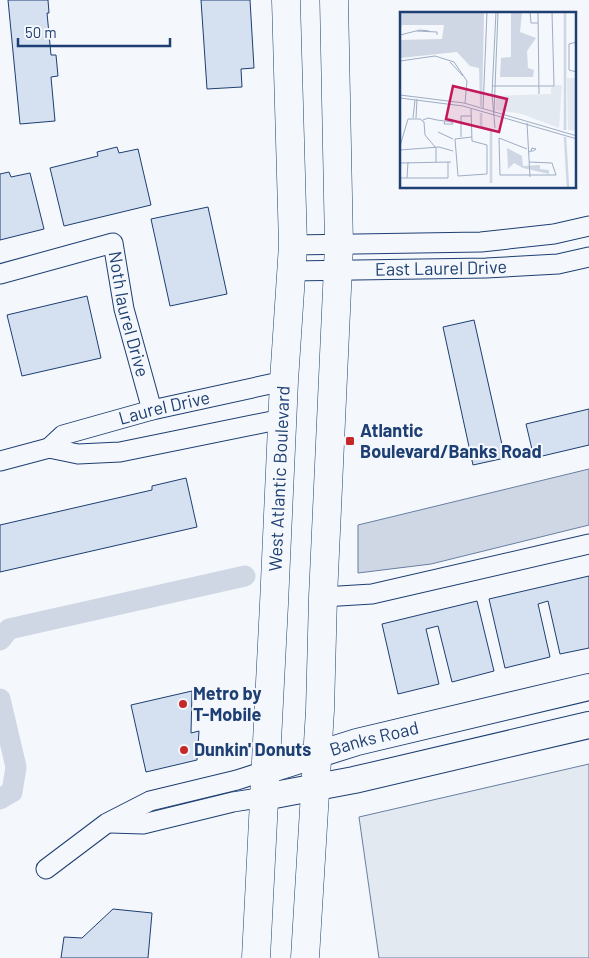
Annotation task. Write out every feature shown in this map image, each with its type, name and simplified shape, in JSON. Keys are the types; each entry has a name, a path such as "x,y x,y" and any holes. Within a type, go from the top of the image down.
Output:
{"main road":[{"name":"West Atlantic Boulevard","path":"256,958 273,639 282,419 292,258 286,0"},
{"path":"305,958 320,710 322,597 339,258 334,0"}],"street":[{"name":"East Laurel Drive","path":"292,258 339,258 554,234 589,226"},
{"name":"Noth laurel Drive","path":"0,274 113,243 124,309 152,410"},
{"name":"East Laurel Drive","path":"292,258 339,258 486,268 558,264 589,257"},
{"name":"Laurel Drive","path":"50,448 63,436 152,410 284,381"},
{"name":"Laurel Drive","path":"0,461 50,448 78,454 120,452 282,419"},
{"path":"322,597 372,594 589,544"},
{"name":"Banks Road","path":"106,823 143,824 233,802 317,754 357,742 589,688"},
{"name":"Banks Road","path":"46,869 106,823 150,801 237,780 315,788 589,725"}],"shaded area":[{"path":"589,469 589,525 431,564 358,573 358,525"},
{"path":"589,764 589,958 379,958 359,817"}],"building":[{"path":"8,0 48,0 49,13 47,13 51,55 56,55 58,76 51,77 55,121 20,124"},
{"path":"201,0 250,0 254,68 241,69 242,87 207,89"},
{"path":"117,147 119,153 138,149 151,205 64,226 50,168 98,156 97,152"},
{"path":"9,172 11,177 30,173 44,229 0,240 0,174"},
{"path":"208,207 227,294 170,306 151,219"},
{"path":"87,296 101,358 22,376 7,315"},
{"path":"474,320 505,458 473,465 443,327"},
{"path":"589,409 589,445 534,458 526,424"},
{"path":"186,478 197,527 0,572 0,525 152,490 152,486"},
{"path":"589,576 589,648 560,654 548,601 538,604 550,657 505,668 489,599"},
{"path":"477,601 494,671 452,682 438,626 426,629 439,684 398,694 382,624"},
{"path":"192,691 191,733 199,731 197,760 146,772 131,705"},
{"path":"113,909 152,913 148,958 61,958 64,937 82,938"}],"waterway":[{"path":"0,640 9,629 245,576"},
{"path":"0,699 16,767 12,792 0,799"}],"place":[{"name":"Atlantic Boulevard/Banks Road","path":"350,441"},
{"name":"Metro by T-Mobile","path":"183,704"},
{"name":"Dunkin' Donuts","path":"184,750"}]}
